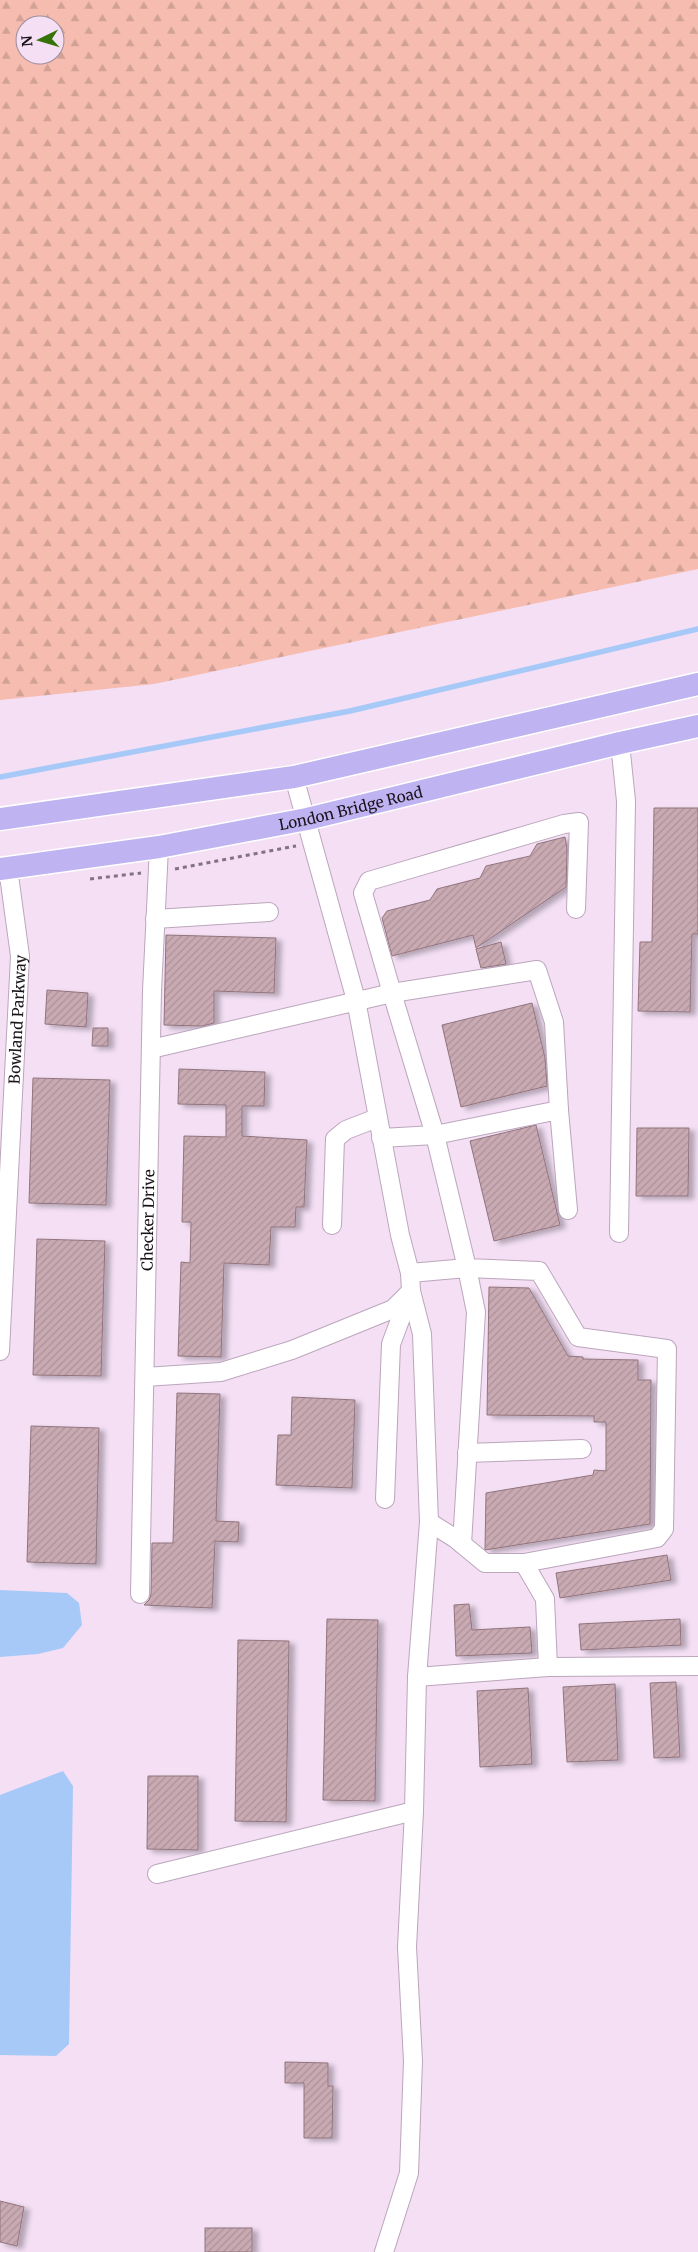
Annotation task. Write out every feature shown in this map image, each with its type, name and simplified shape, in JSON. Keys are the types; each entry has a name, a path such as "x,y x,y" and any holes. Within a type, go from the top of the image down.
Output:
{"main road":[{"path":"0,819 294,777 698,684"},
{"name":"London Bridge Road","path":"4,868 158,847 307,819 620,743 698,726"}],"lane":[{"path":"619,1233 626,801 620,743"},
{"path":"294,777 356,1000 380,1138 400,1235 410,1273 411,1291 422,1334 428,1522 417,1677 414,1811 407,1947 413,2061 409,2173 384,2252"},
{"path":"462,1544 476,1312 435,1135 363,893 369,881 564,824 579,822 576,909"},
{"name":"Checker Drive","path":"140,1594 151,1049 158,847"},
{"name":"Bowland Parkway","path":"0,1351 20,956 4,868"},
{"path":"155,918 269,912"},
{"path":"151,1049 392,992 538,970 554,1022 559,1110 568,1210"},
{"path":"380,1138 435,1135 559,1110"},
{"path":"332,1225 335,1138 346,1130 377,1118"},
{"path":"410,1273 467,1268 539,1270 578,1337 667,1349 664,1529 658,1538 524,1563 485,1563 462,1544 428,1522"},
{"path":"145,1377 221,1372 283,1352 393,1309 411,1291"},
{"path":"385,1498 391,1344 411,1291"},
{"path":"467,1452 582,1449"},
{"path":"524,1563 545,1600 548,1667"},
{"path":"417,1677 548,1667 698,1666"},
{"path":"157,1874 414,1811"}],"green space":[{"path":"0,0 698,0 698,569 154,684 0,700"}],"water":[{"path":"0,1590 67,1593 79,1603 82,1625 63,1648 38,1654 0,1657"},
{"path":"63,1771 73,1786 69,2044 56,2056 0,2055 0,1795"}],"building":[{"path":"654,808 698,808 698,934 692,934 690,1012 638,1011 640,942 652,942"},
{"path":"565,837 567,849 566,887 476,948 473,935 392,956 382,918 387,911 430,900 437,889 480,878 486,866 530,856 537,844"},
{"path":"166,935 276,938 274,993 214,991 214,1023 202,1026 164,1025"},
{"path":"501,942 506,964 481,968 476,949"},
{"path":"47,990 88,993 86,1027 45,1024"},
{"path":"532,1003 545,1058 547,1086 461,1107 442,1025"},
{"path":"93,1028 108,1028 108,1046 92,1046"},
{"path":"179,1069 265,1072 264,1106 242,1106 242,1136 307,1140 304,1207 296,1207 295,1227 271,1227 269,1265 224,1263 221,1357 178,1356 181,1262 190,1263 191,1222 182,1222 184,1136 226,1137 226,1105 178,1104"},
{"path":"33,1078 110,1080 106,1205 29,1203"},
{"path":"536,1125 560,1225 494,1241 470,1141"},
{"path":"637,1128 689,1128 688,1196 636,1196"},
{"path":"37,1239 105,1241 101,1376 33,1375"},
{"path":"489,1287 529,1288 568,1356 583,1357 583,1359 638,1360 638,1380 651,1380 650,1524 485,1550 486,1493 593,1475 594,1470 606,1471 606,1422 594,1422 594,1416 487,1415"},
{"path":"177,1393 220,1394 216,1521 239,1522 238,1542 215,1541 212,1608 144,1605 149,1600 151,1594 152,1543 173,1543"},
{"path":"292,1397 355,1400 352,1488 276,1485 278,1435 291,1435"},
{"path":"31,1426 99,1428 96,1564 27,1562"},
{"path":"667,1555 671,1580 560,1598 556,1573"},
{"path":"469,1604 472,1630 530,1627 532,1653 456,1656 454,1605"},
{"path":"327,1619 378,1620 375,1801 323,1800"},
{"path":"680,1619 681,1645 581,1650 579,1624"},
{"path":"238,1640 289,1641 286,1822 235,1821"},
{"path":"676,1682 680,1757 654,1758 650,1683"},
{"path":"615,1684 618,1760 567,1762 563,1687"},
{"path":"528,1688 532,1764 480,1767 477,1691"},
{"path":"148,1776 198,1776 198,1850 147,1849"},
{"path":"285,2062 328,2063 328,2086 333,2086 332,2138 304,2138 304,2083 285,2083"},
{"path":"0,2201 24,2207 17,2246 0,2242"},
{"path":"205,2228 252,2228 252,2252 205,2252"}],"waterway":[{"path":"0,777 350,711 698,629"}]}
